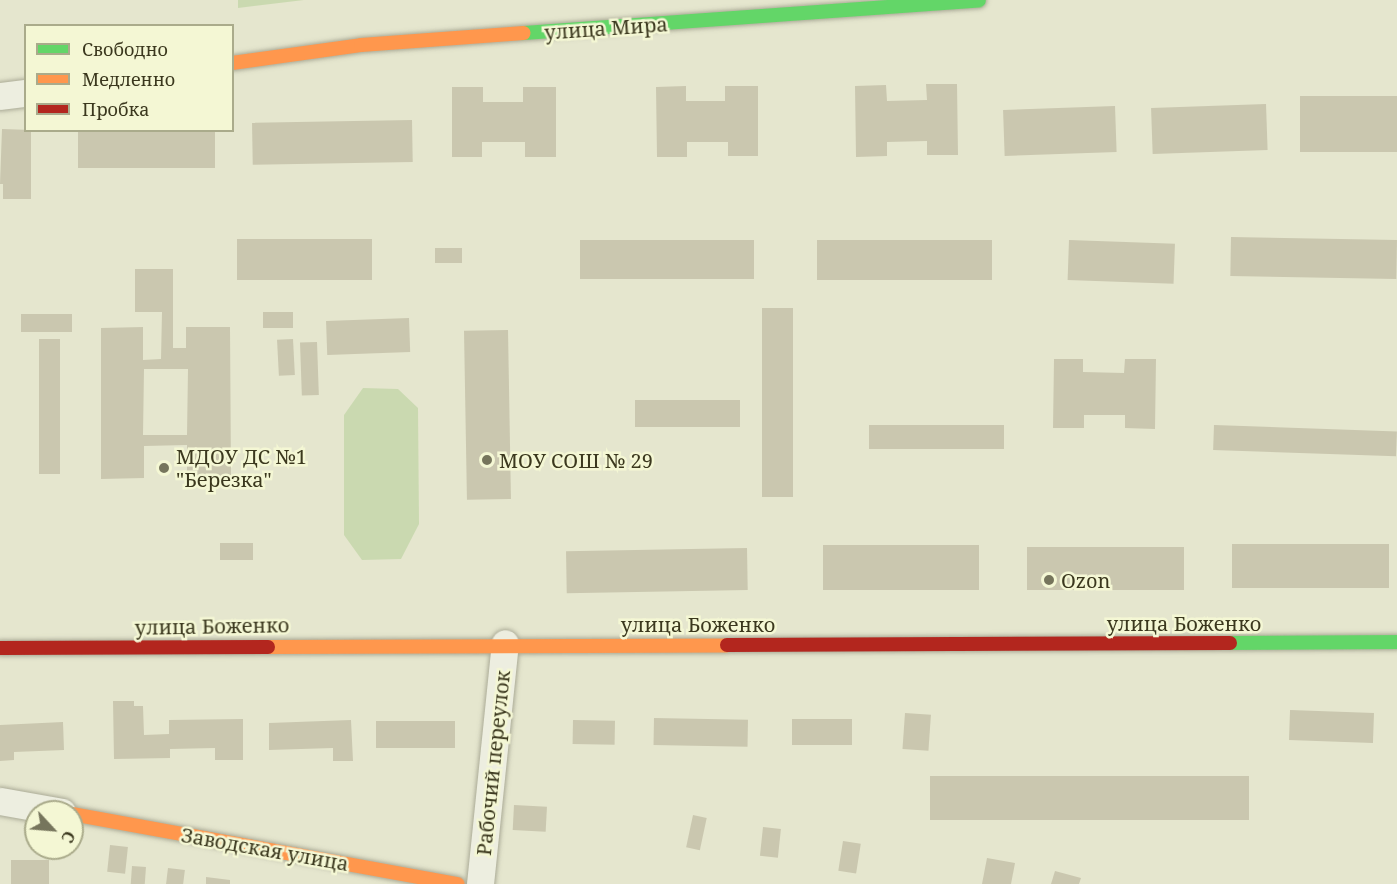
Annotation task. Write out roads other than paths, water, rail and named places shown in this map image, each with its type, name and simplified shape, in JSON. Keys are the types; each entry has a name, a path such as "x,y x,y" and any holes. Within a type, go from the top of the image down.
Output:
{"street":[{"name":"улица Мира","path":"234,63 361,45 980,0"},
{"path":"0,96 24,93"},
{"name":"улица Боженко","path":"0,648 505,643 1397,642"},
{"name":"Рабочий переулок","path":"480,884 505,643"},
{"path":"0,801 24,805"},
{"name":"Заводская улица","path":"84,816 458,884"}],"place":[{"name":"МОУ СОШ № 29","path":"487,460"},
{"name":"МДОУ ДС №1 \"Березка\"","path":"164,468"},
{"name":"Ozon","path":"1049,580"}]}
